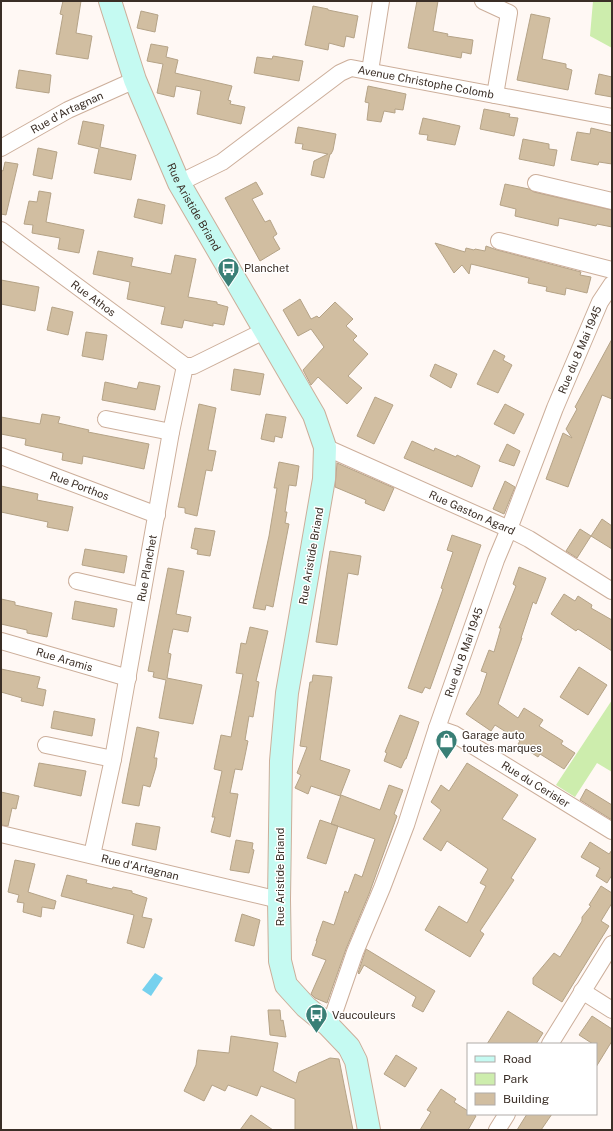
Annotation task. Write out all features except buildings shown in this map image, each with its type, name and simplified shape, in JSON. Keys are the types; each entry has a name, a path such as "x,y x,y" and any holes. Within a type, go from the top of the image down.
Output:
{"street":[{"name":"Rue Aristide Briand","path":"110,1 135,80 179,183 314,415 325,447 324,479 287,693 281,760 279,900 280,961 286,985 306,1007 349,1047 356,1061 369,1130"},
{"path":"370,70 381,1"},
{"path":"483,1 509,13 495,95"},
{"name":"Avenue Christophe Colomb","path":"179,183 222,162 340,73 351,68 370,70 612,117"},
{"name":"Rue d'Artagnan","path":"1,148 68,110 135,80"},
{"path":"536,183 612,201"},
{"name":"Rue Athos","path":"1,230 185,366"},
{"path":"498,240 612,270"},
{"name":"Rue du 8 Mai 1945","path":"328,1026 355,952 382,888 406,825 437,728 496,560 555,408 600,302 612,284"},
{"path":"185,366 193,366 264,331"},
{"name":"Rue Planchet","path":"92,855 113,759 185,366"},
{"path":"106,419 172,432"},
{"name":"Rue Gaston Agard","path":"325,447 529,539 612,591"},
{"name":"Rue Porthos","path":"1,456 157,515"},
{"path":"77,581 142,596"},
{"name":"Rue Aramis","path":"1,642 128,678"},
{"name":"Rue du Cerisier","path":"437,728 454,734 612,831"},
{"path":"46,746 113,759"},
{"name":"Rue d'Artagnan","path":"1,834 279,900"},
{"path":"551,1043 612,944"},
{"path":"582,992 612,1010"},
{"path":"497,1130 506,1115"}],"green space":[{"path":"593,1 612,1 612,48 590,36"},
{"path":"612,700 612,772 597,763 575,797 556,785"}],"water":[{"path":"155,973 163,978 151,996 142,990"}],"place":[{"name":"Planchet","path":"228,288"},
{"name":"Garage auto toutes marques","path":"447,760"},
{"name":"Vaucouleurs","path":"316,1034"}]}
